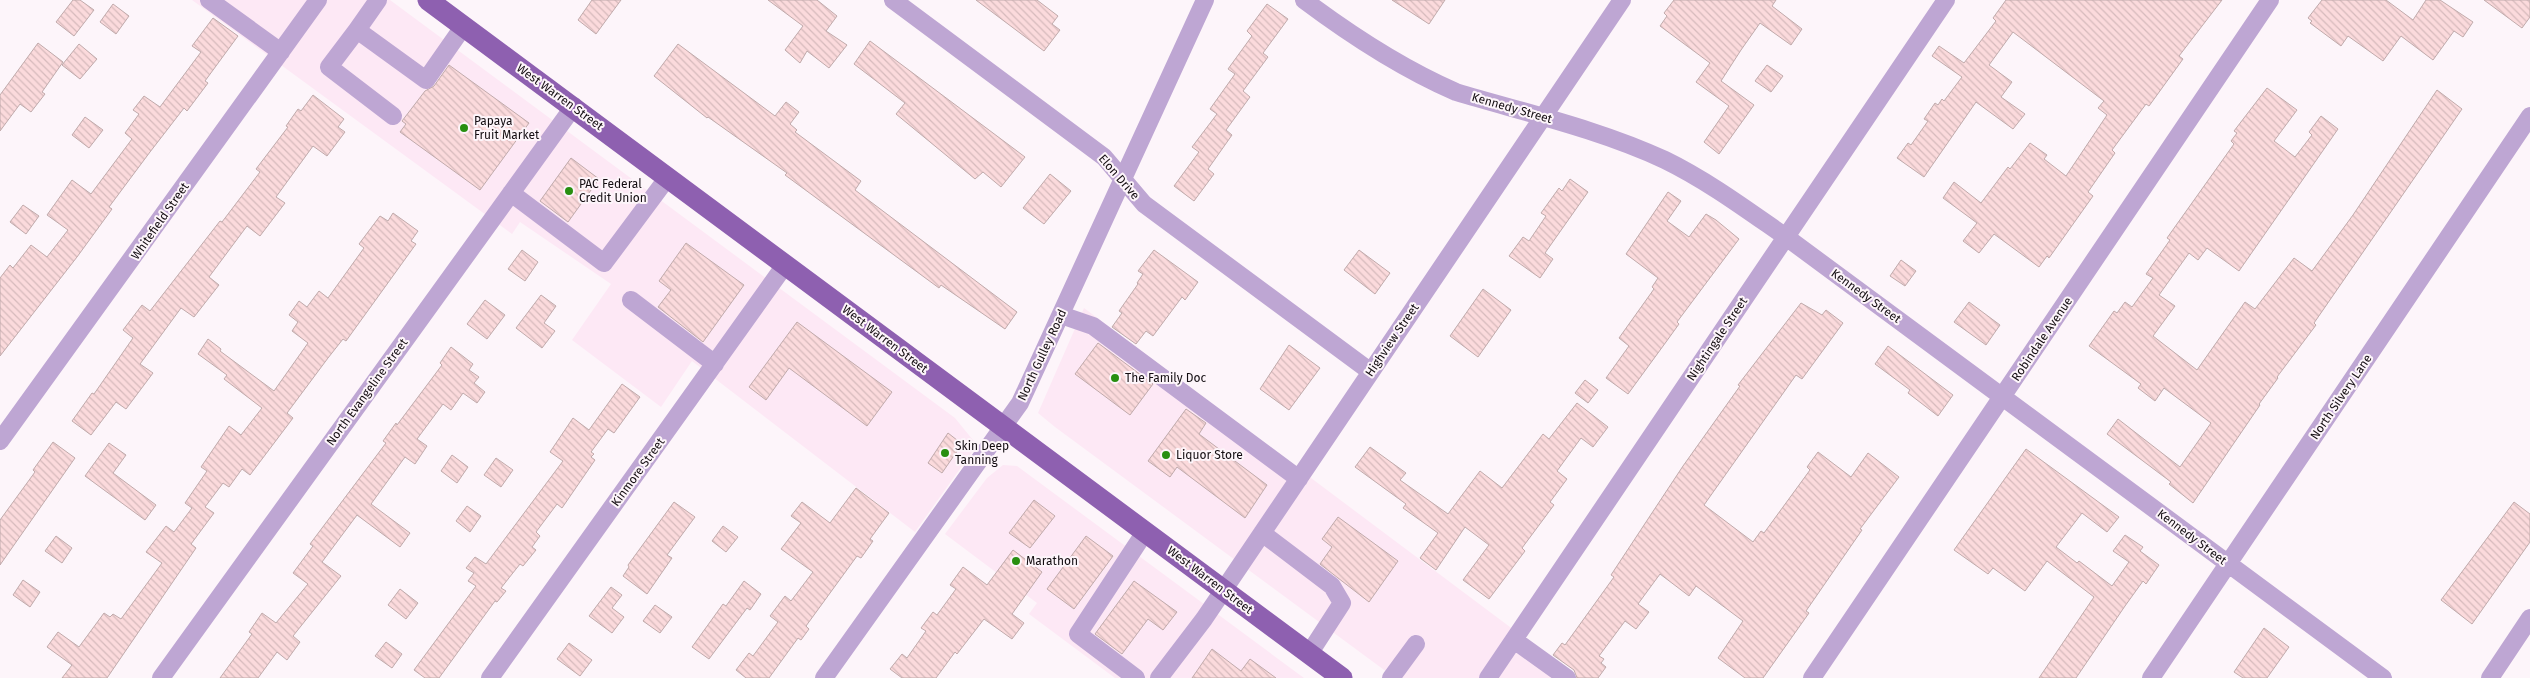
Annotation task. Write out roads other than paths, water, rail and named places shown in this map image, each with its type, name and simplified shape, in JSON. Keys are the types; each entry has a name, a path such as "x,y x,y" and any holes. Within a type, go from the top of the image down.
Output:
{"main road":[{"name":"West Warren Street","path":"428,0 574,106 1342,678"}],"street":[{"path":"209,0 281,52"},
{"name":"Whitefield Street","path":"0,442 318,0"},
{"path":"378,0 329,67 393,116"},
{"name":"Elon Drive","path":"892,0 1104,157 1144,204 1371,372"},
{"name":"North Gulley Road","path":"824,678 1020,403 1205,0"},
{"name":"Kennedy Street","path":"1304,0 1362,42 1433,82 1456,92 1606,135 1666,161 1721,192 1786,237 2382,678"},
{"name":"Highview Street","path":"1159,678 1204,619 1222,589 1299,479 1622,0"},
{"name":"Nightingale Street","path":"1488,678 1946,0"},
{"name":"Robindale Avenue","path":"1812,678 2270,0"},
{"path":"356,30 426,80 464,27"},
{"name":"North Evangeline Street","path":"161,678 574,106"},
{"name":"North Silvery Lane","path":"2151,678 2530,116"},
{"path":"511,193 604,263 668,177"},
{"name":"Kinmore Street","path":"490,678 785,265"},
{"path":"631,300 715,364"},
{"path":"1060,315 1093,326 1299,479"},
{"path":"1136,678 1078,634 1145,532"},
{"path":"1262,533 1332,586 1342,603 1309,654"},
{"path":"2490,678 2530,618"},
{"path":"1514,640 1568,678"},
{"path":"1392,678 1416,644"}],"place":[{"name":"Papaya Fruit Market","path":"464,128"},
{"name":"PAC Federal Credit Union","path":"569,191"},
{"name":"The Family Doc","path":"1115,378"},
{"name":"Skin Deep Tanning","path":"945,453"},
{"name":"Liquor Store","path":"1166,455"},
{"name":"Marathon","path":"1016,561"}]}
